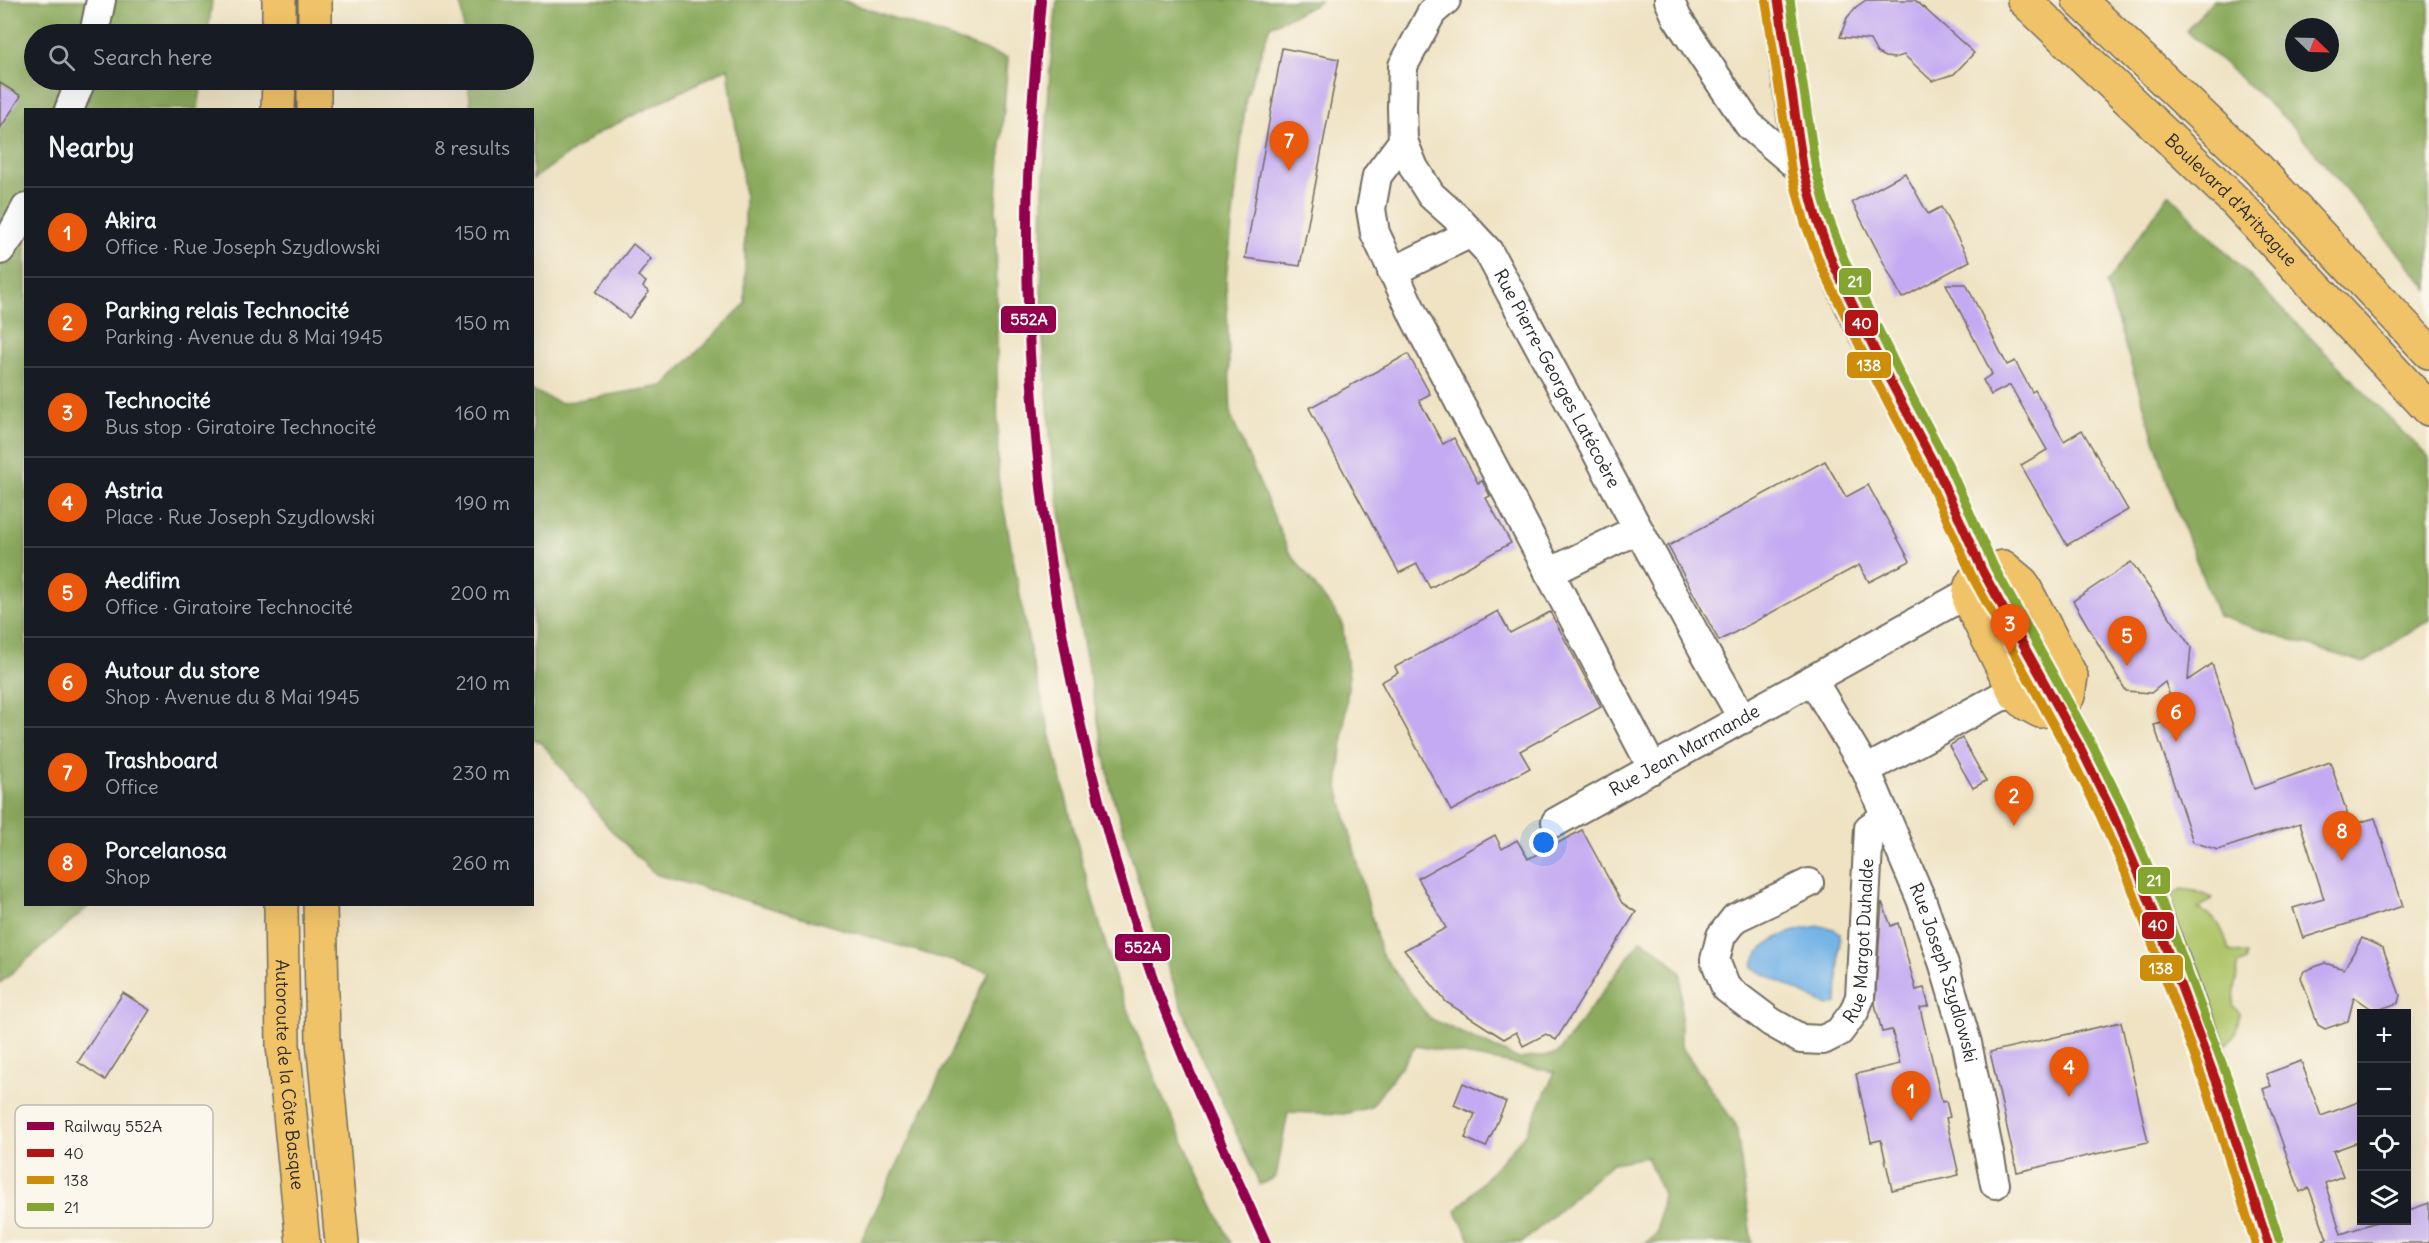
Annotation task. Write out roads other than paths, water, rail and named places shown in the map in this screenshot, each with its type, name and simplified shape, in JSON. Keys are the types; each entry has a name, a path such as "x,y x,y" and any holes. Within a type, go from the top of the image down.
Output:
{"main road":[{"path":"279,0 279,24"},
{"path":"315,0 315,24"},
{"path":"1778,0 1804,172 1817,220 1833,264 1889,379 1937,469 1976,583 1970,603 2016,694 2027,704 2040,711 2059,707 2068,696 2071,676 2022,583 2003,567 1976,583"},
{"path":"1786,0 1788,77"},
{"name":"Boulevard d'Aritxague","path":"2024,0 2235,202 2429,409"},
{"path":"2079,0 2257,168 2429,352"},
{"path":"278,108 279,90"},
{"path":"314,90 314,108"},
{"path":"2059,707 2101,789 2134,861 2218,1086 2268,1243"},
{"name":"Autoroute de la Côte Basque","path":"281,906 284,1045 303,1243"},
{"name":"Autoroute de la Côte Basque","path":"320,906 323,1040 342,1243"}],"street":[{"path":"96,24 101,0"},
{"name":"Rue Pierre-Georges Latécoère","path":"1446,0 1432,12 1403,66 1403,141 1414,168 1431,195 1488,251 1743,719"},
{"path":"1669,0 1683,27 1749,124 1804,172"},
{"path":"70,108 77,90"},
{"path":"1403,141 1377,176 1371,208 1375,233 1392,272 1653,769"},
{"path":"0,250 24,212"},
{"path":"1392,272 1471,233"},
{"path":"1549,573 1638,529"},
{"name":"Rue Jean Marmande","path":"1556,822 1814,681 1976,583"},
{"path":"1814,681 1866,770 2000,697 2016,694"},
{"name":"Rue Joseph Szydlowski","path":"1866,770 1921,899 1944,965 1967,1043 1995,1184"},
{"name":"Rue Margot Duhalde","path":"1809,883 1735,918 1721,936 1715,960 1726,988 1771,1022 1801,1039 1823,1040 1839,1032 1854,1012 1860,997 1869,828 1886,816"}],"water":[{"path":"1820,926 1840,933 1837,1003 1828,1006 1752,968 1762,949 1778,937"}],"rail line":[{"name":"552A","path":"1041,0 1028,183 1029,335 1035,426 1045,516 1074,695 1095,784 1146,958 1187,1066 1266,1243"}],"place":[{"name":"Trashboard","path":"1289,171"},
{"name":"Technocité","path":"2010,654"},
{"name":"Aedifim","path":"2127,666"},
{"name":"Autour du store","path":"2176,742"},
{"name":"Parking relais Technocité","path":"2014,826"},
{"name":"Porcelanosa","path":"2342,861"},
{"name":"Astria","path":"2069,1097"},
{"name":"Akira","path":"1911,1121"}]}
